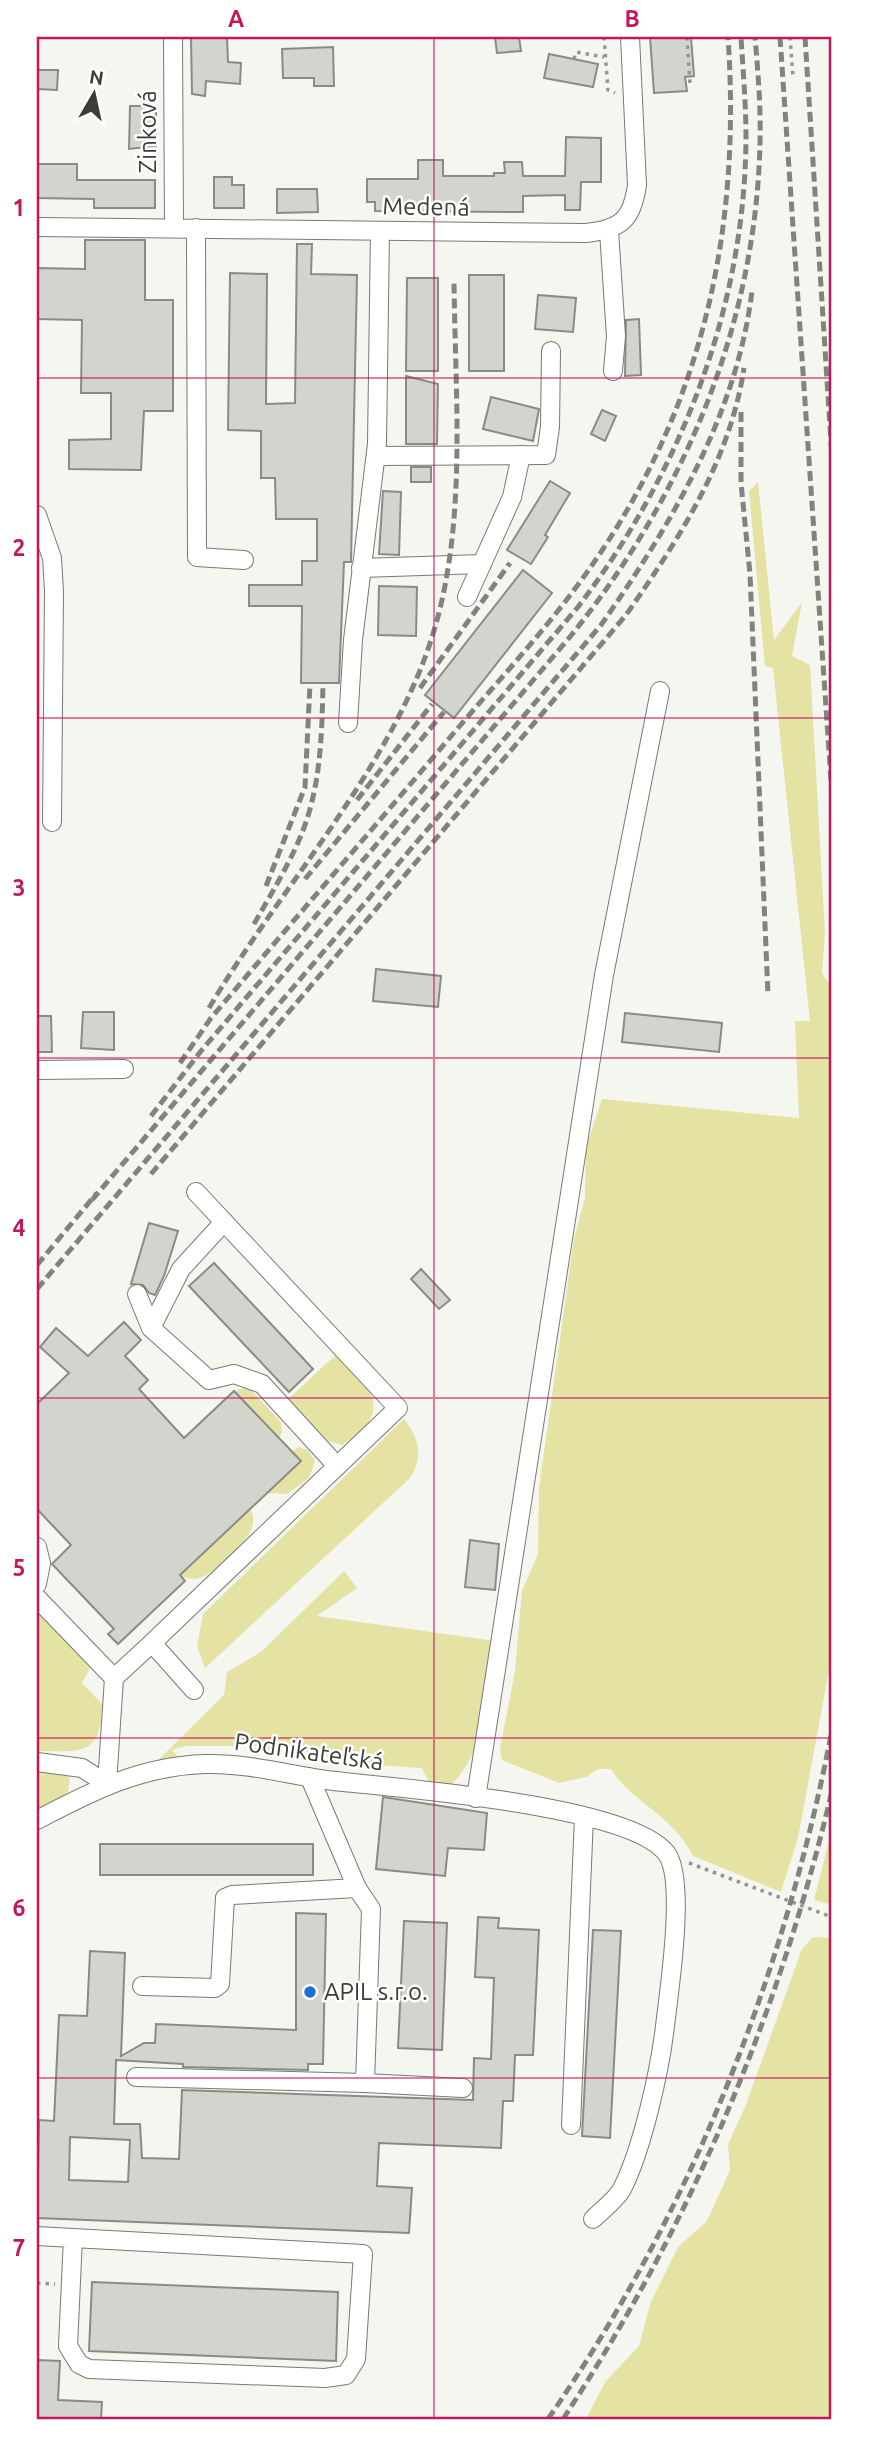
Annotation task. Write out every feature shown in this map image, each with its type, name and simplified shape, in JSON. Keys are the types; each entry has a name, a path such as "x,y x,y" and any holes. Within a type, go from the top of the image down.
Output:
{"street":[{"name":"Zinková","path":"173,37 174,228"},
{"path":"613,371 616,337 609,231 623,221 634,206 637,185 630,37"},
{"name":"Medená","path":"37,227 586,233 609,231"},
{"path":"196,228 197,557 244,560"},
{"path":"348,723 361,568 376,456 380,230"},
{"path":"376,456 546,456 550,427 551,351"},
{"path":"467,597 513,497 521,455"},
{"path":"37,515 52,558 54,591 52,822"},
{"path":"361,568 482,564"},
{"path":"477,1798 604,975 660,691"},
{"path":"37,1070 124,1069"},
{"path":"37,1762 82,1768 107,1784 114,1678 398,1408 196,1192"},
{"path":"151,1328 181,1269 224,1222"},
{"path":"137,1294 151,1328 209,1380 234,1374 262,1384 337,1466"},
{"path":"37,1547 40,1563 37,1584"},
{"path":"37,1598 114,1678"},
{"path":"152,1643 194,1690"},
{"name":"Podnikateľská","path":"37,1820 107,1784 205,1765 253,1766 310,1777 546,1807 649,1838 670,1859"},
{"path":"310,1777 357,1888 371,1909 365,2084"},
{"path":"571,2125 584,1817"},
{"path":"593,2219 621,2190 646,2118 664,2033 673,1955 675,1882 670,1859"},
{"path":"142,1986 215,1987 220,1984 225,1898 232,1895 357,1888"},
{"path":"136,2077 463,2088"},
{"path":"37,2236 363,2254 356,2359 346,2375 325,2378 89,2369 79,2364 68,2346 73,2238"}],"path":[{"path":"604,37 608,90 634,100"},
{"path":"687,37 690,84"},
{"path":"790,37 793,77"},
{"path":"574,59 576,52 605,58"},
{"path":"670,1859 832,1917"}],"shaded area":[{"path":"758,482 774,640 802,602 792,656 810,665 825,933 822,973 832,989 832,1654 798,1838 781,1892 693,1856 674,1829 630,1791 611,1769 598,1769 586,1777 559,1783 502,1760 500,1749 515,1671 522,1591 538,1554 539,1488 574,1239 585,1197 586,1147 602,1099 799,1118 795,1021 810,1021 773,668 765,666 749,491"},
{"path":"339,1352 368,1388 373,1399 369,1421 359,1433 342,1445 328,1441 288,1399"},
{"path":"250,1389 281,1422 282,1432 279,1437 234,1391"},
{"path":"404,1419 418,1448 417,1464 409,1479 205,1668 197,1646 203,1614"},
{"path":"298,1447 308,1450 315,1461 309,1478 287,1494 267,1493 300,1461 292,1452"},
{"path":"250,1509 253,1519 250,1533 226,1560 199,1578 190,1579 180,1575"},
{"path":"344,1571 357,1588 317,1616 495,1641 484,1720 478,1739 461,1773 448,1787 430,1785 422,1768 374,1765 279,1746 277,1755 269,1753 267,1746 185,1746 172,1750 181,1761 151,1767 224,1695 227,1672 261,1652"},
{"path":"37,1610 90,1668 82,1683 102,1704 98,1734 93,1742 77,1750 37,1751"},
{"path":"37,1767 64,1772 70,1779 67,1796 37,1810"},
{"path":"832,1829 832,1905 814,1900"},
{"path":"813,1937 832,1938 832,2419 586,2419 605,2382 639,2346 650,2304 678,2247 707,2221 730,2170 728,2144 745,2107 802,1949"}],"building":[{"path":"191,37 227,37 228,62 241,63 240,84 206,81 205,96 192,94"},
{"path":"495,37 519,37 521,51 497,53"},
{"path":"650,37 691,37 694,76 685,77 687,91 654,93"},
{"path":"333,47 334,86 314,86 314,78 283,78 282,49"},
{"path":"549,54 598,64 593,87 544,78"},
{"path":"37,70 58,70 57,90 37,89"},
{"path":"130,106 156,106 156,146 129,149"},
{"path":"566,137 601,138 601,182 581,182 580,210 565,210 565,195 523,196 523,212 375,211 375,202 367,202 367,179 418,179 418,160 443,160 443,176 494,176 494,173 505,173 504,162 522,162 523,176 565,176"},
{"path":"37,164 77,164 77,180 155,180 155,208 94,208 94,199 37,198"},
{"path":"214,177 232,177 232,185 244,185 244,208 214,208"},
{"path":"277,189 317,189 318,212 277,213"},
{"path":"85,240 145,240 145,300 173,300 173,411 144,411 141,470 69,469 69,440 111,439 111,393 81,393 82,320 37,319 37,268 85,269"},
{"path":"297,244 312,244 311,274 357,275 351,562 344,562 339,683 301,683 302,606 249,606 249,585 302,585 302,561 317,561 317,519 276,519 275,478 261,478 261,431 228,430 230,273 267,274 266,404 295,403"},
{"path":"469,275 504,275 504,371 469,371"},
{"path":"407,278 438,278 438,371 406,371"},
{"path":"538,295 576,298 573,332 535,329"},
{"path":"639,319 641,375 625,376 626,320"},
{"path":"406,376 438,384 437,444 406,444"},
{"path":"491,397 539,409 533,441 483,429"},
{"path":"602,410 616,416 605,441 591,434"},
{"path":"411,467 431,467 431,482 411,482"},
{"path":"550,481 570,493 531,564 507,550"},
{"path":"383,491 401,492 399,555 379,554"},
{"path":"523,570 552,593 454,718 425,695"},
{"path":"379,586 417,587 416,636 378,635"},
{"path":"376,969 441,976 438,1007 373,1001"},
{"path":"83,1012 114,1012 114,1050 81,1048"},
{"path":"625,1013 722,1023 719,1052 622,1042"},
{"path":"37,1016 51,1016 52,1052 37,1052"},
{"path":"149,1223 178,1231 155,1295 149,1293 143,1285 131,1284"},
{"path":"214,1263 313,1369 289,1392 189,1286"},
{"path":"421,1269 450,1300 439,1309 411,1279"},
{"path":"124,1322 141,1340 125,1356 148,1380 139,1389 184,1438 234,1391 301,1461 180,1575 185,1581 118,1644 108,1634 114,1629 52,1564 71,1545 37,1509 37,1404 69,1373 40,1347 56,1328 88,1356"},
{"path":"470,1540 499,1544 495,1590 465,1587"},
{"path":"383,1797 487,1813 484,1850 448,1848 445,1876 376,1869"},
{"path":"100,1844 313,1844 313,1875 100,1875"},
{"path":"296,1913 326,1914 323,2064 308,2064 308,2070 183,2067 183,2064 116,2060 114,2124 140,2124 142,2158 179,2159 182,2090 473,2100 474,2058 491,2059 494,1978 475,1977 478,1917 499,1918 498,1928 539,1930 533,2055 515,2055 513,2101 503,2101 501,2148 379,2143 377,2186 412,2188 409,2233 37,2218 39,2120 54,2121 59,2015 87,2016 90,1951 125,1953 121,2056 144,2043 155,2043 156,2024 296,2030","holes":["70,2137 130,2140 128,2182 69,2180"]},
{"path":"404,1921 447,1923 442,2050 398,2048"},
{"path":"593,1930 621,1931 610,2138 582,2136"},
{"path":"92,2282 338,2292 336,2361 89,2351"},
{"path":"37,2360 60,2361 58,2400 102,2402 101,2419 37,2419"}],"railway":[{"path":"180,1063 211,1018 563,605 619,524 654,459 682,393 704,326 719,256 731,112 728,37"},
{"path":"151,1116 201,1051 578,607 647,501 676,445 700,386 719,326 734,264 743,201 746,138 741,37"},
{"path":"92,1200 569,638 610,584 646,527 678,468 706,406 728,343 744,277 755,211 760,143 755,37"},
{"path":"780,37 832,795"},
{"path":"805,37 832,458"},
{"path":"209,1008 384,745 408,699 427,652 449,562 454,515 457,468 454,279"},
{"path":"37,1289 601,625 652,548 697,467 732,381 744,337 752,291"},
{"path":"151,1174 626,615 700,498 727,435 744,368"},
{"path":"741,412 741,483 750,574 768,995"},
{"path":"420,688 510,563"},
{"path":"254,924 280,879 308,815 317,778 323,683"},
{"path":"266,886 305,787 310,684"},
{"path":"357,800 432,704"},
{"path":"305,879 444,712"},
{"path":"37,1265 97,1193"},
{"path":"548,2419 599,2341 646,2259 688,2175 726,2089 788,1912 832,1730"},
{"path":"563,2419 609,2346 651,2271 690,2195 725,2117 785,1956 832,1791"}],"place":[{"name":"APIL s.r.o.","path":"310,1992"}]}
